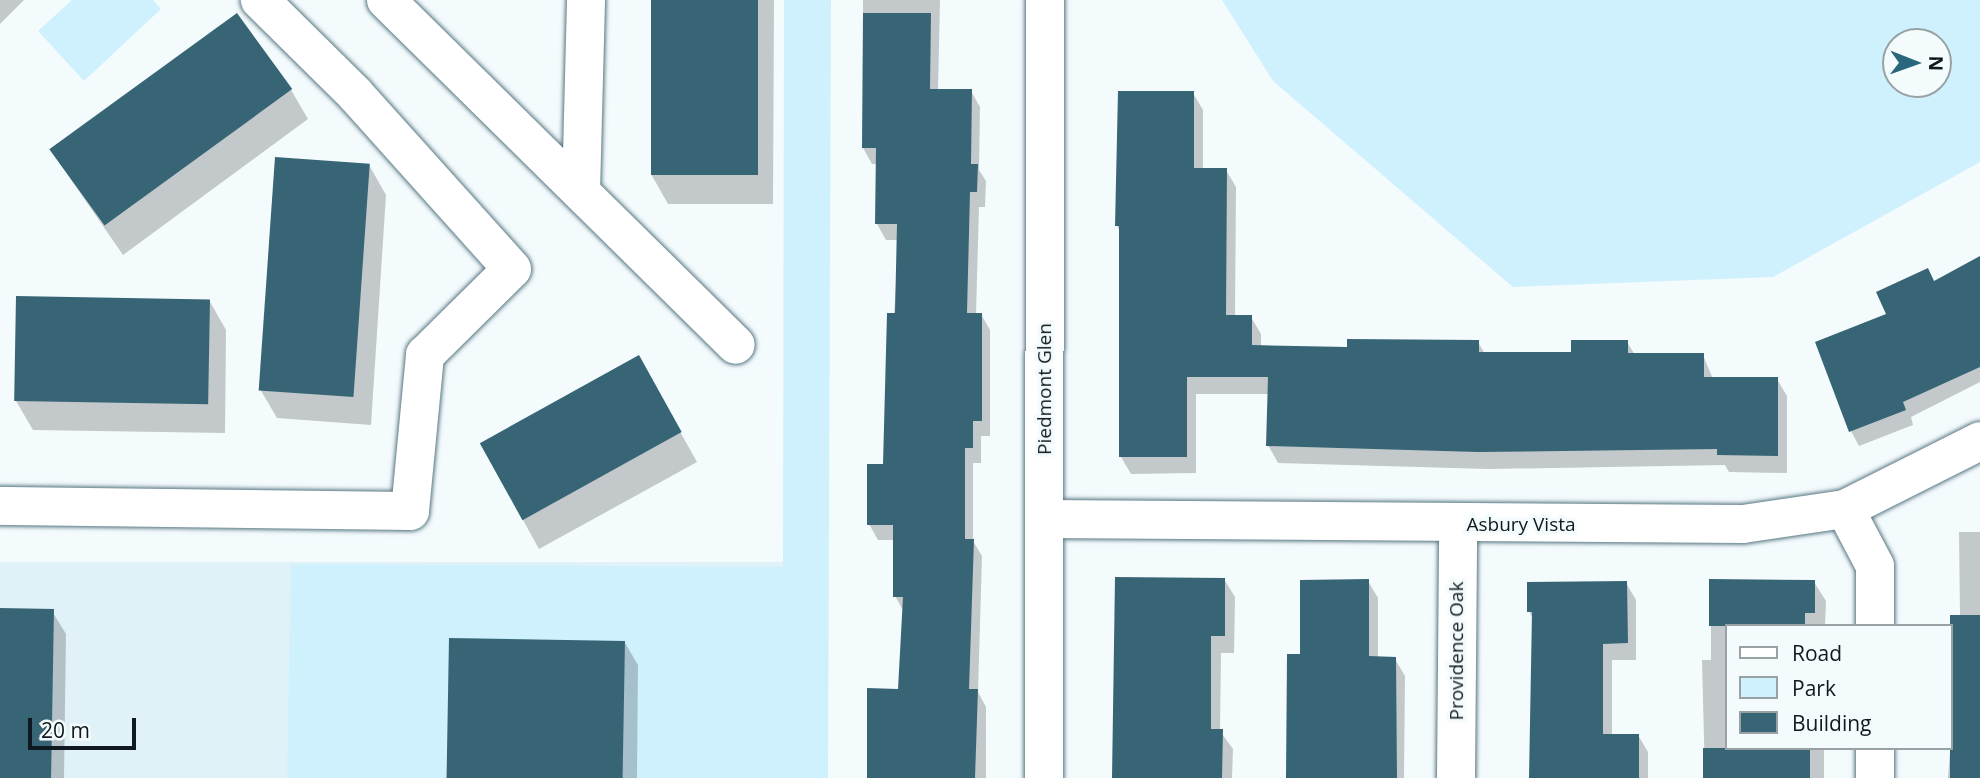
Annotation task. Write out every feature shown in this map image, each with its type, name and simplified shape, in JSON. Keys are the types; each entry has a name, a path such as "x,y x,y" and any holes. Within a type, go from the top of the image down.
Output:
{"street":[{"path":"0,506 410,511 425,355 512,269 355,94 260,0"},
{"path":"386,0 736,345"},
{"path":"582,192 586,0"},
{"name":"Piedmont Glen","path":"1044,778 1045,0"},
{"name":"Asbury Vista","path":"1045,519 1458,525 1743,524 1845,509 1980,441"},
{"path":"1845,509 1875,566 1875,624"},
{"name":"Providence Oak","path":"1456,778 1458,525"},
{"path":"1875,750 1875,778"}],"shaded area":[{"path":"0,562 783,562 783,778 0,778"}],"green space":[{"path":"72,0 153,0 161,9 84,81 38,31"},
{"path":"784,0 831,0 828,778 287,778 291,564 783,567"},
{"path":"1222,0 1980,0 1980,162 1773,277 1513,287 1273,81"}],"building":[{"path":"651,0 758,0 758,175 651,175"},
{"path":"237,13 292,89 105,225 49,149"},
{"path":"863,13 931,13 930,89 972,89 971,164 978,164 977,192 970,192 967,313 982,313 982,421 973,421 973,448 965,448 965,539 974,539 969,689 978,689 975,778 867,778 867,688 898,689 903,597 893,597 893,525 867,525 867,464 883,464 887,313 895,313 897,224 875,224 876,148 862,148"},
{"path":"1118,91 1194,91 1194,168 1227,168 1226,315 1252,315 1252,345 1347,347 1347,339 1479,340 1479,352 1571,352 1571,340 1628,340 1628,353 1704,353 1704,377 1778,377 1778,456 1717,455 1717,449 1478,452 1266,446 1268,377 1187,377 1187,457 1119,457 1119,226 1115,226"},
{"path":"275,157 370,164 353,397 259,390"},
{"path":"1980,256 1980,367 1903,402 1906,410 1849,432 1815,342 1886,314 1876,292 1928,268 1934,281"},
{"path":"16,296 210,299 208,404 14,401"},
{"path":"639,355 682,432 522,520 480,443"},
{"path":"1115,577 1225,578 1225,636 1211,636 1211,729 1223,729 1222,778 1112,778"},
{"path":"1369,579 1369,656 1396,657 1397,778 1286,778 1287,654 1300,654 1300,580"},
{"path":"1709,579 1815,580 1815,613 1805,613 1805,624 1709,626"},
{"path":"1627,581 1628,643 1603,644 1603,734 1639,734 1639,778 1529,778 1532,612 1527,612 1527,582"},
{"path":"0,608 54,609 51,778 0,778"},
{"path":"1950,615 1980,615 1980,778 1950,778"},
{"path":"449,638 625,641 623,778 447,778"},
{"path":"1703,748 1810,750 1810,778 1703,778"}]}
